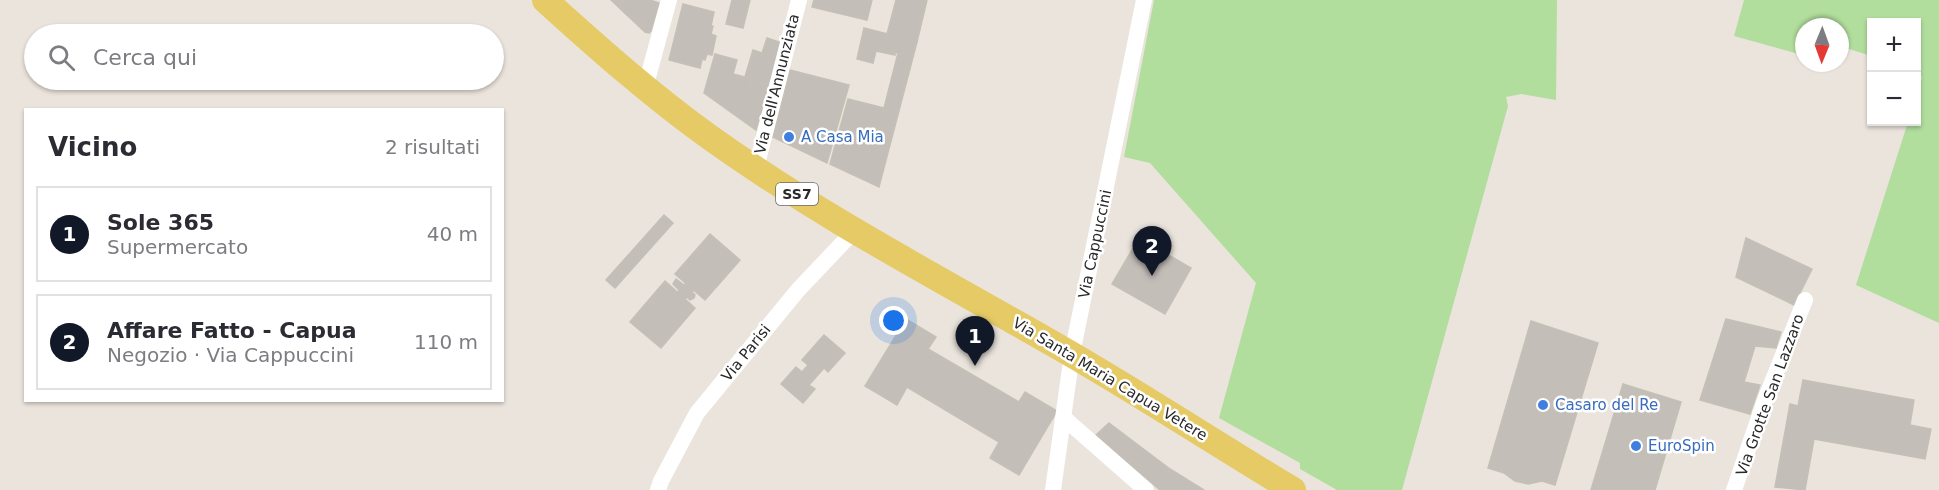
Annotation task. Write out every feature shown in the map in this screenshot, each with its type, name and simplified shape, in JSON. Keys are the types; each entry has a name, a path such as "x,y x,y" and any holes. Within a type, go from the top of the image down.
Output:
{"main road":[{"name":"Via Santa Maria Capua Vetere","path":"545,0 645,88 756,168 855,230 1072,354 1293,490"}],"street":[{"path":"645,88 669,0"},
{"name":"Via dell'Annunziata","path":"756,168 799,0"},
{"name":"Via Cappuccini","path":"1053,490 1072,354 1144,0"},
{"name":"Via Parisi","path":"658,490 697,413 798,290 855,230"},
{"name":"Via Grotte San Lazzaro","path":"1734,490 1765,400 1805,300"},
{"path":"1064,418 1146,490"}],"green space":[{"path":"1154,0 1557,0 1556,100 1521,94 1506,97 1508,106 1402,490 1337,490 1300,469 1300,463 1219,418 1256,283 1150,163 1124,157"},
{"path":"1744,0 1939,0 1939,323 1856,285 1907,126 1921,126 1921,18 1867,18 1867,55 1849,49 1849,18 1795,18 1795,53 1734,36"}],"building":[{"path":"611,0 650,0 659,3 651,31 645,32"},
{"path":"732,0 750,0 743,28 726,24"},
{"path":"814,0 872,0 867,20 812,7"},
{"path":"896,0 927,0 917,42 887,34"},
{"path":"683,4 714,12 711,34 716,36 712,55 707,54 705,60 702,59 700,68 669,60"},
{"path":"864,28 896,36 892,52 895,55 876,51 873,63 857,59"},
{"path":"896,36 906,39 902,54 892,52"},
{"path":"767,38 782,43 769,86 752,80 748,94 765,99 756,130 704,93 715,54 737,60 733,74 745,77 753,50 762,53"},
{"path":"906,39 917,42 879,187 830,164 848,99 884,108 898,53 902,54"},
{"path":"790,70 849,85 827,163 773,137"},
{"path":"752,80 769,86 765,99 748,94"},
{"path":"664,215 673,223 615,288 606,280"},
{"path":"710,234 740,260 705,300 675,274"},
{"path":"1139,238 1191,268 1165,314 1112,284"},
{"path":"1746,238 1812,269 1794,305 1736,277"},
{"path":"676,279 684,285 686,283 694,290 692,292 695,295 694,298 685,299 678,292 679,290 673,284"},
{"path":"665,281 695,308 661,348 630,322"},
{"path":"906,319 936,337 928,349 1019,402 1025,392 1057,411 1019,475 990,458 999,442 907,387 897,405 865,386"},
{"path":"1726,319 1781,332 1776,348 1755,346 1744,382 1760,385 1750,414 1700,400"},
{"name":"Casaro del Re","path":"1531,321 1598,343 1555,485 1542,481 1528,484 1515,481 1504,473 1488,468"},
{"path":"824,335 845,353 828,372 824,368 809,385 815,389 803,403 781,384 796,367 802,372 808,365 802,360"},
{"path":"1803,380 1914,400 1910,425 1931,429 1925,459 1814,439 1805,490 1775,487 1790,404 1798,406"},
{"name":"EuroSpin","path":"1623,384 1681,402 1655,490 1591,490"},
{"path":"1109,423 1170,469 1204,490 1160,490 1096,435"}],"place":[{"name":"A Casa Mia","path":"789,137"},
{"name":"Affare Fatto - Capua","path":"1152,276"},
{"name":"Sole 365","path":"975,366"},
{"name":"Casaro del Re","path":"1543,405"},
{"name":"EuroSpin","path":"1636,446"}]}
